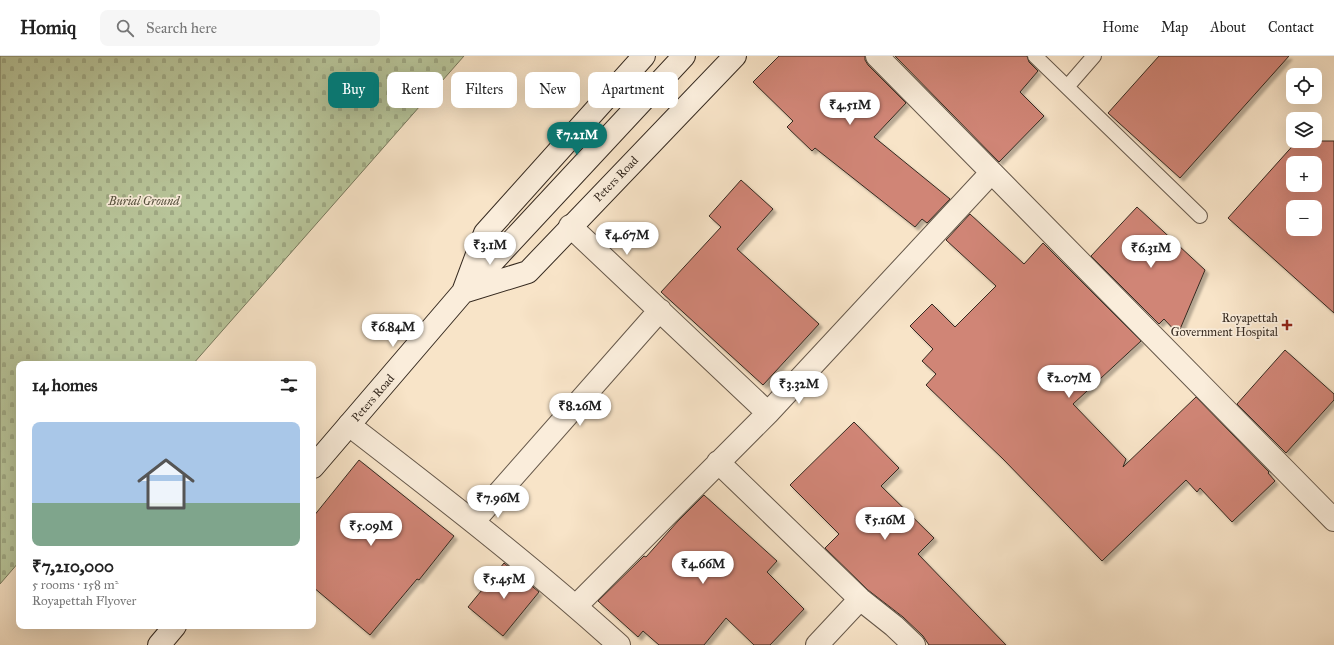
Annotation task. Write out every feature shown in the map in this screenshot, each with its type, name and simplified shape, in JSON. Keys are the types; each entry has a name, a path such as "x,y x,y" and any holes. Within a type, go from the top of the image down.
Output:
{"street":[{"name":"Peters Road","path":"316,464 463,292 484,233 644,56"},
{"path":"463,292 684,56"},
{"name":"Peters Road","path":"463,292 528,272 570,226 735,56"},
{"path":"877,56 1334,520"},
{"path":"576,606 768,413 991,173"},
{"path":"570,226 768,413"},
{"path":"474,521 660,310"},
{"path":"349,425 474,521 576,606 619,645"},
{"path":"718,462 860,599 894,626 914,645"},
{"path":"817,645 860,599"}],"lane":[{"path":"1035,56 1200,216"},
{"path":"1067,87 1094,56"}],"green space":[{"name":"Burial Ground","path":"0,56 464,56 443,80 443,72 387,72 387,108 418,108 196,361 16,361 16,565 0,584"}],"building":[{"path":"779,56 865,56 865,60 868,65 906,103 874,137 950,199 927,223 922,219 915,227 815,148 812,151 787,127 793,121 753,82"},
{"path":"895,56 1027,56 1029,62 1038,71 1020,92 1044,116 999,162"},
{"path":"1159,56 1289,56 1180,178 1108,113"},
{"path":"1322,141 1334,141 1334,313 1228,218 1291,148 1322,148"},
{"path":"741,180 773,209 737,249 819,324 763,385 661,292 721,227 709,216"},
{"path":"1137,207 1205,270 1178,334 1164,319 1159,324 1091,256"},
{"path":"970,214 1024,264 1043,243 1141,341 1073,404 1126,459 1123,467 1196,397 1269,472 1268,473 1275,481 1232,522 1200,488 1197,492 1186,480 1102,561 1003,459 926,385 936,374 922,361 933,349 910,326 932,304 955,327 996,286 946,240"},
{"path":"1285,350 1334,394 1334,400 1286,453 1237,404"},
{"path":"854,422 899,468 881,486 934,538 918,554 1006,645 929,645 923,636 903,617 868,590 825,548 839,534 790,485"},
{"path":"359,460 454,536 419,580 417,579 370,635 316,590 316,513"},
{"path":"704,495 777,561 767,572 804,609 770,645 754,645 726,618 704,645 659,645 643,631 638,637 598,601 644,556 646,557 678,521"},
{"path":"504,563 539,592 503,636 468,607"}],"place":[{"name":"Royapettah Government Hospital","path":"1287,325"}]}
